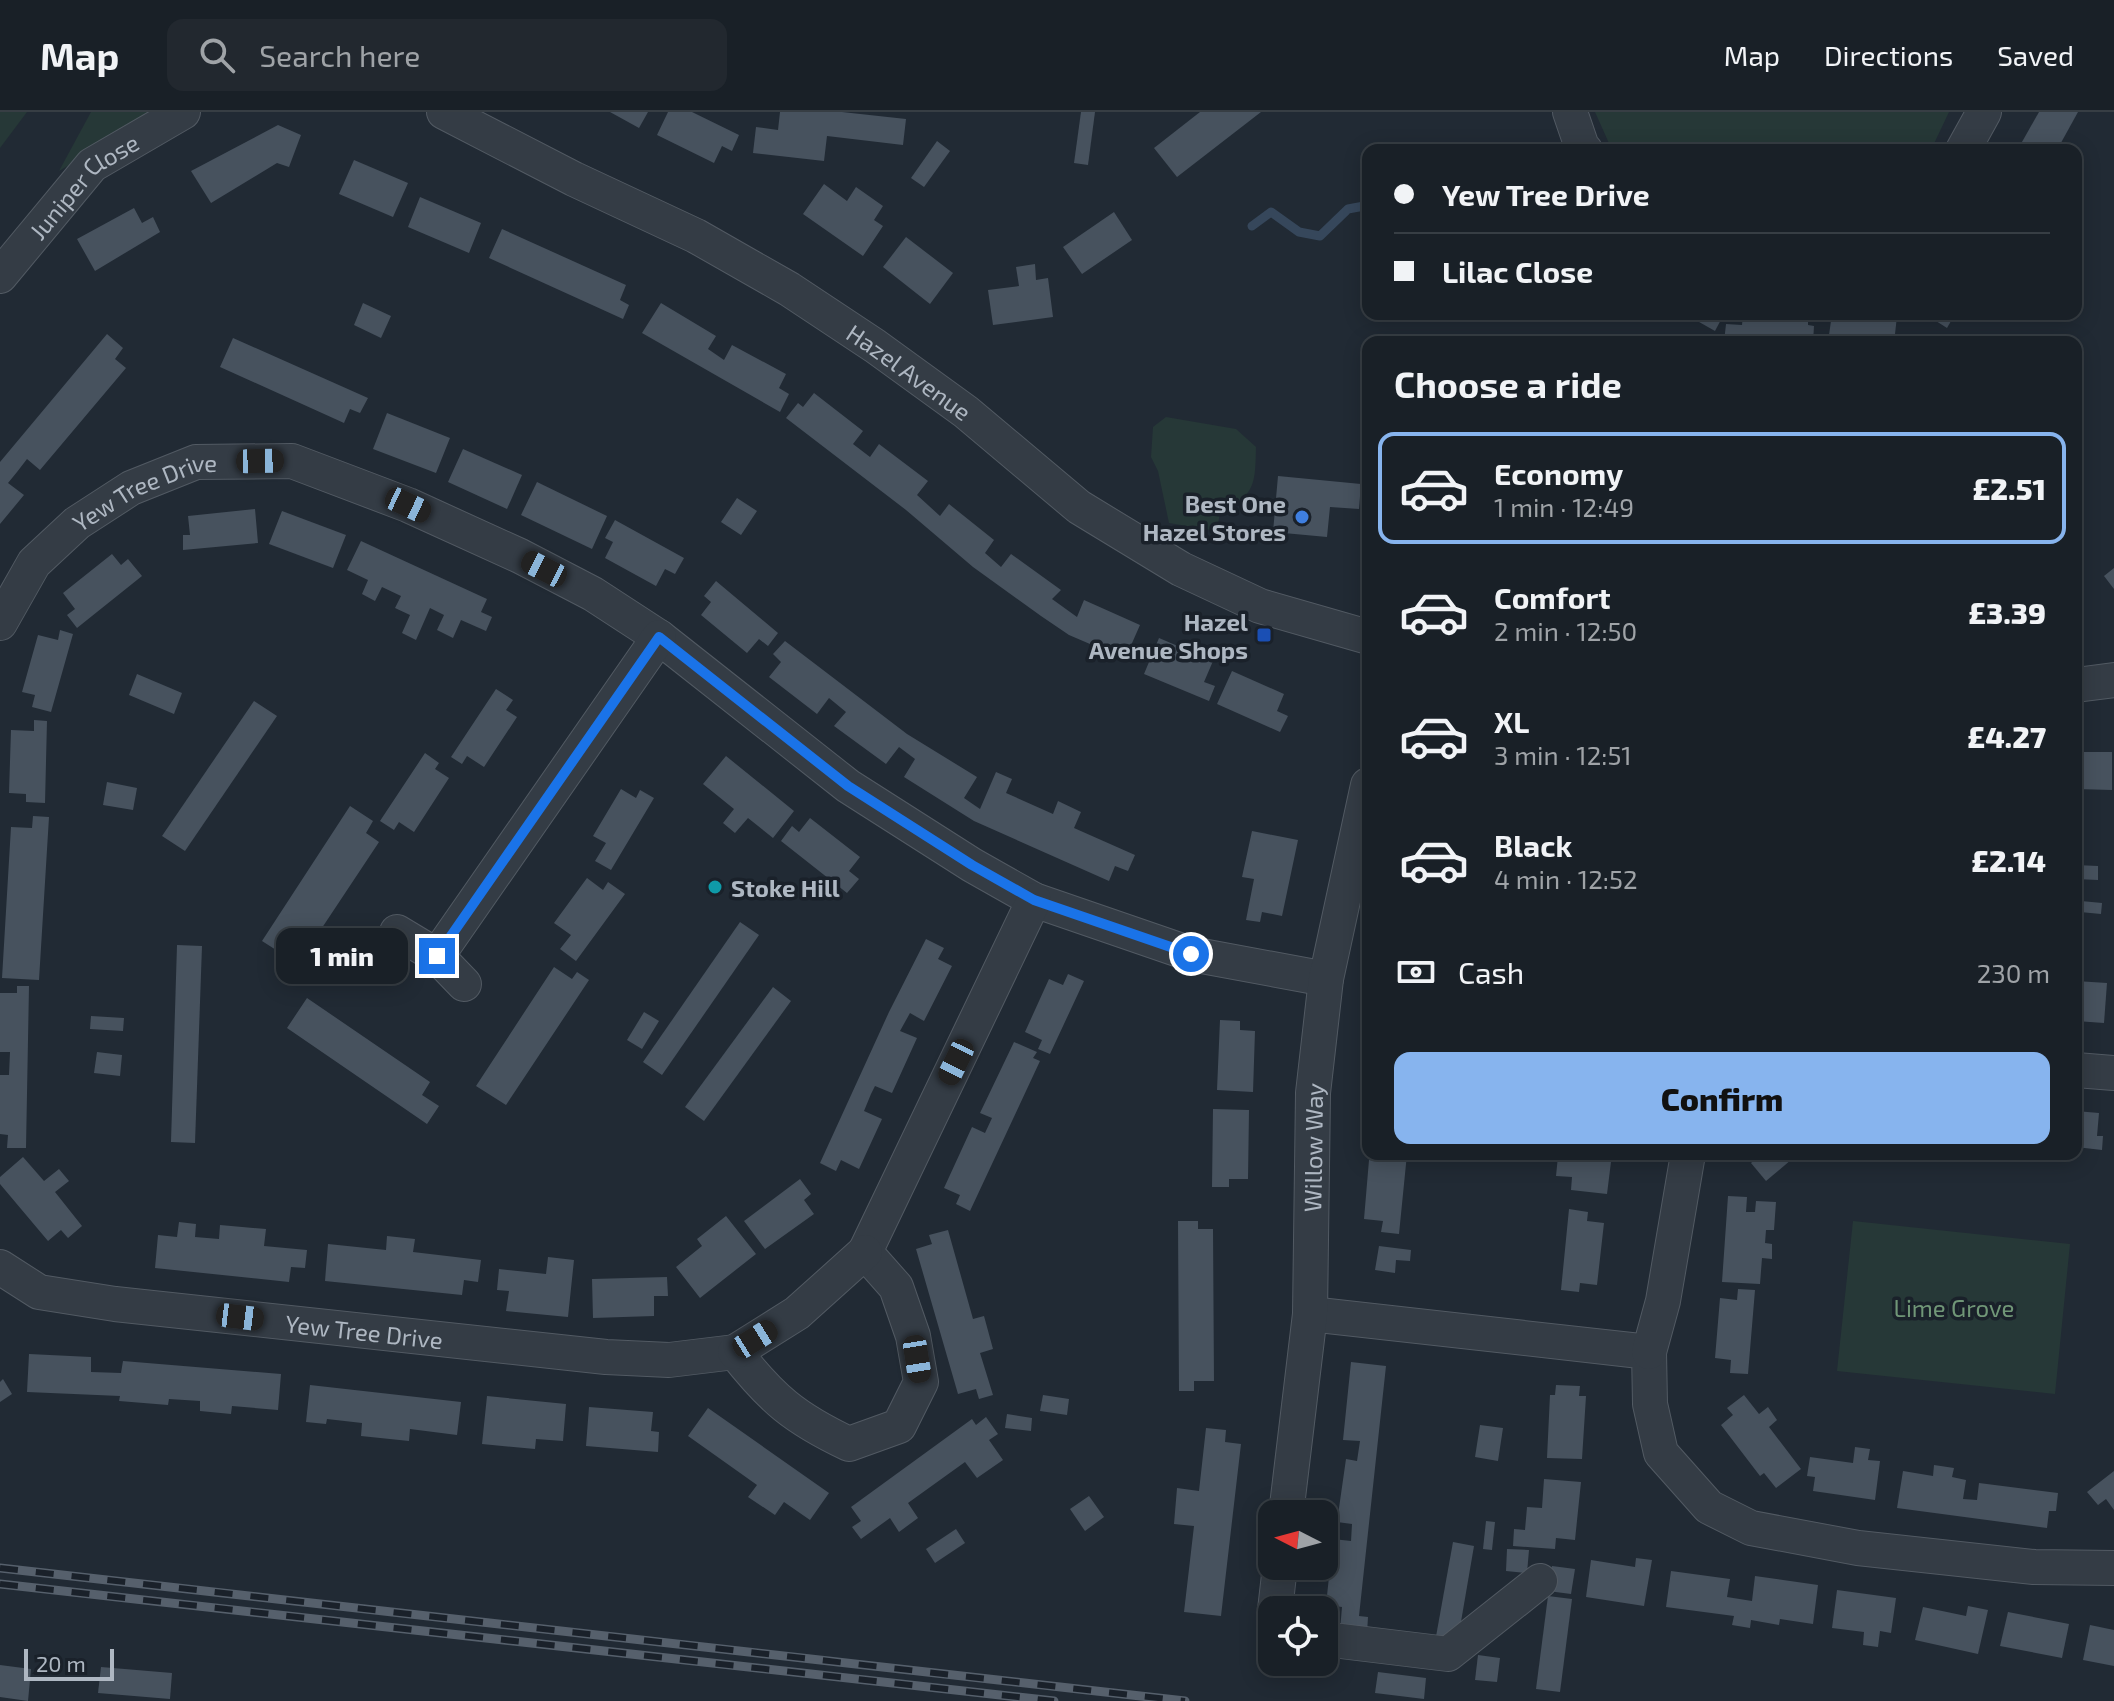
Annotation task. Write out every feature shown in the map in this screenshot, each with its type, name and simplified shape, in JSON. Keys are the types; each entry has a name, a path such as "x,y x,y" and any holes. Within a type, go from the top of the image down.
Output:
{"street":[{"name":"Juniper Close","path":"0,276 92,165 183,112"},
{"name":"Hazel Avenue","path":"444,112 574,179 696,236 789,289 955,404 1079,507 1181,569 1260,606 1362,635"},
{"path":"1570,112 1581,144"},
{"path":"1966,144 1984,112"},
{"name":"Yew Tree Drive","path":"0,623 34,563 77,523 131,488 196,462 292,461 408,505 520,556 593,594 659,637 848,786 972,865 1034,900 1191,954 1326,979"},
{"path":"437,956 659,637"},
{"path":"2082,684 2114,680"},
{"name":"Willow Way","path":"1288,1500 1310,1314 1313,1093 1326,979 1362,813"},
{"name":"Yew Tree Drive","path":"0,1267 39,1292 115,1304 606,1357 669,1360 735,1352 797,1313 865,1252 1034,900"},
{"path":"397,932 437,956 464,984"},
{"path":"2082,1070 2114,1073"},
{"path":"1687,1160 1663,1301 1649,1352 1650,1404 1661,1453 1709,1507 1751,1528 1858,1548 2034,1567 2114,1568"},
{"path":"735,1352 766,1392 809,1426 849,1444 899,1426 921,1382 913,1336 896,1287 865,1252"},
{"path":"1310,1314 1649,1352"},
{"path":"1338,1641 1448,1654 1540,1581"}],"green space":[{"path":"0,112 27,112 0,148"},
{"path":"91,112 159,112 59,171"},
{"path":"1595,112 1949,112 1934,144 1609,144"},
{"path":"1166,417 1236,429 1256,447 1251,487 1241,500 1220,512 1217,531 1169,523 1158,471 1151,457 1153,427"},
{"name":"Lime Grove","path":"1853,1221 2070,1244 2055,1394 1837,1371"}],"building":[{"path":"610,112 648,112 639,128"},
{"path":"668,112 692,112 739,135 732,151 722,146 714,163 657,135"},
{"path":"780,112 842,112 906,119 903,145 827,136 824,161 753,153 756,127 778,130"},
{"path":"1081,112 1095,112 1088,165 1074,163"},
{"path":"1200,112 1261,112 1177,177 1154,148"},
{"path":"2039,112 2078,112 2060,144 2021,144"},
{"path":"278,125 301,135 289,167 277,163 211,203 191,171"},
{"path":"937,141 950,151 924,187 911,178"},
{"path":"354,160 408,183 393,217 339,194"},
{"path":"824,184 847,201 856,187 883,206 874,220 883,226 863,256 803,214"},
{"path":"420,197 481,223 469,253 408,227"},
{"path":"134,208 142,223 153,217 160,232 95,271 77,239"},
{"path":"1114,212 1132,240 1082,274 1063,247"},
{"path":"502,229 626,285 620,300 629,305 623,319 489,258"},
{"path":"906,237 953,273 930,304 883,267"},
{"path":"1035,264 1036,280 1048,278 1053,317 993,325 988,290 1019,286 1016,267"},
{"path":"363,303 391,316 381,338 354,325"},
{"path":"661,303 716,336 708,349 724,360 732,345 786,374 779,388 789,394 780,412 642,333"},
{"path":"1696,320 1721,320 1715,331"},
{"path":"1742,320 1808,320 1808,325 1814,326 1813,336 1725,336 1726,324 1742,325"},
{"path":"1831,320 1897,320 1895,334 1904,335 1904,336 1829,336"},
{"path":"1937,320 1952,320 1947,328"},
{"path":"107,334 123,348 115,359 126,368 40,470 27,459 8,483 24,495 0,524 0,462"},
{"path":"233,338 368,398 360,413 350,409 344,423 220,367"},
{"path":"814,393 863,431 853,444 870,457 879,444 928,481 917,495 940,516 949,504 994,540 985,553 1001,567 1011,554 1061,590 1052,599 1077,617 1084,600 1140,625 1125,659 1069,635 1041,616 973,567 906,510 786,418 798,403 803,407"},
{"path":"387,413 450,438 436,473 373,449"},
{"path":"463,449 522,475 507,509 448,482"},
{"path":"1278,476 1361,484 1359,509 1330,507 1327,537 1273,532"},
{"path":"537,482 607,516 592,549 521,515"},
{"path":"737,498 757,511 741,535 721,522"},
{"path":"255,509 258,543 183,550 183,535 190,535 188,516"},
{"path":"282,511 346,535 333,568 269,544"},
{"path":"615,520 684,558 675,574 665,569 656,586 605,558 613,542 605,538"},
{"path":"361,541 487,599 481,612 492,617 486,631 461,620 453,638 437,630 444,615 430,608 416,640 402,633 410,615 395,608 401,596 382,587 375,601 362,594 368,580 347,570"},
{"path":"112,554 121,565 128,559 142,576 77,628 67,615 75,609 63,593"},
{"path":"2114,568 2114,589 2104,576"},
{"path":"716,581 778,633 768,646 759,639 747,653 701,615 711,602 704,596"},
{"path":"60,630 73,634 51,712 32,707 35,695 22,692 38,635 58,640"},
{"path":"1159,638 1213,661 1204,682 1215,686 1209,701 1144,674"},
{"path":"785,641 907,734 977,777 964,798 980,809 996,772 1012,779 1006,793 1053,814 1058,801 1081,812 1074,828 1135,855 1128,871 1115,866 1109,881 974,821 904,777 915,759 899,747 886,764 834,726 846,712 829,698 817,714 769,677 781,662 773,654"},
{"path":"1232,671 1284,694 1277,711 1288,716 1280,732 1217,704"},
{"path":"137,674 182,693 174,714 129,695"},
{"path":"496,689 513,700 506,710 517,717 484,767 467,756 462,764 451,757"},
{"path":"254,701 277,716 185,851 162,836"},
{"path":"34,720 47,721 45,803 26,802 26,794 9,793 11,730 34,731"},
{"path":"2082,752 2112,752 2112,790 2082,789"},
{"path":"425,753 439,763 435,769 449,778 414,832 399,822 394,830 380,821"},
{"path":"726,756 794,811 773,838 748,818 735,833 723,823 734,809 703,784"},
{"path":"107,782 137,788 133,810 103,805"},
{"path":"621,789 636,798 640,790 654,798 611,870 595,861 606,843 593,836"},
{"path":"350,806 373,821 366,833 379,842 298,964 262,941"},
{"path":"33,816 49,817 39,980 2,978 11,827 32,828"},
{"path":"810,818 860,857 849,871 859,879 847,893 781,841 792,826 799,832"},
{"path":"1252,831 1298,840 1282,916 1262,912 1260,922 1246,920 1254,879 1242,877"},
{"path":"2082,865 2098,866 2098,880 2082,879"},
{"path":"587,878 603,890 608,882 625,894 576,961 560,949 571,935 554,923"},
{"path":"2082,901 2102,903 2101,914 2082,912"},
{"path":"740,922 759,935 662,1075 643,1062"},
{"path":"926,939 944,948 938,959 952,966 924,1021 910,1013 900,1031 917,1038 892,1093 875,1086 871,1094 864,1111 882,1119 859,1169 841,1160 836,1171 820,1163"},
{"path":"177,945 202,946 195,1143 171,1142"},
{"path":"554,967 572,979 577,972 589,980 506,1105 476,1086"},
{"path":"1068,974 1084,981 1050,1054 1038,1049 1042,1040 1025,1032 1049,979 1063,985"},
{"path":"2082,981 2107,983 2104,1023 2082,1021"},
{"path":"17,986 29,986 26,1148 7,1148 8,1135 0,1134 0,1075 9,1075 10,1052 0,1052 0,993 17,993"},
{"path":"773,987 791,1001 704,1121 685,1107"},
{"path":"307,998 430,1082 422,1095 439,1106 427,1124 287,1028"},
{"path":"644,1012 659,1021 642,1049 627,1040"},
{"path":"91,1016 124,1018 123,1031 90,1029"},
{"path":"1220,1020 1240,1021 1240,1030 1255,1031 1253,1092 1217,1090"},
{"path":"1014,1042 1037,1052 1033,1058 1040,1061 970,1211 956,1204 960,1195 944,1188 972,1127 985,1133 992,1118 980,1113"},
{"path":"97,1052 122,1055 120,1076 94,1073"},
{"path":"1213,1109 1249,1110 1248,1179 1229,1179 1229,1187 1212,1187"},
{"path":"2082,1112 2099,1113 2097,1136 2103,1136 2102,1150 2082,1148"},
{"path":"23,1157 44,1181 59,1169 69,1181 55,1192 82,1226 68,1238 61,1230 48,1241 0,1184 0,1177"},
{"path":"1369,1160 1406,1160 1399,1234 1381,1232 1383,1221 1364,1219"},
{"path":"1558,1160 1611,1160 1607,1194 1571,1190 1572,1177 1556,1176"},
{"path":"1754,1160 1791,1160 1766,1181 1751,1163"},
{"path":"800,1179 811,1194 804,1200 814,1214 765,1249 744,1221"},
{"path":"1728,1196 1747,1197 1746,1212 1755,1212 1756,1201 1776,1202 1774,1230 1766,1230 1765,1243 1772,1244 1772,1259 1762,1258 1760,1284 1722,1282"},
{"path":"1569,1209 1588,1212 1587,1221 1604,1223 1597,1285 1580,1283 1579,1292 1561,1290"},
{"path":"726,1216 756,1254 700,1298 676,1267 702,1246 697,1239"},
{"path":"1178,1221 1198,1221 1198,1229 1213,1229 1214,1381 1194,1381 1194,1391 1179,1391"},
{"path":"179,1222 196,1224 195,1237 219,1239 220,1225 266,1229 264,1246 307,1250 305,1268 291,1267 289,1282 155,1268 158,1235 177,1237"},
{"path":"948,1230 973,1319 984,1316 993,1349 980,1353 993,1395 979,1399 976,1389 958,1394 916,1249 932,1244 929,1235"},
{"path":"387,1236 415,1239 413,1252 481,1260 478,1282 464,1280 462,1295 325,1281 328,1244 386,1250"},
{"path":"1379,1246 1411,1250 1410,1261 1396,1260 1395,1273 1375,1270"},
{"path":"548,1257 574,1260 568,1317 506,1311 509,1291 497,1290 499,1269 546,1274"},
{"path":"667,1277 668,1296 654,1296 654,1316 593,1318 592,1279"},
{"path":"1738,1289 1755,1290 1748,1374 1730,1373 1731,1360 1715,1358 1720,1298 1737,1300"},
{"path":"29,1354 91,1357 91,1372 121,1373 123,1361 281,1374 278,1410 232,1406 231,1414 200,1411 200,1401 169,1399 168,1405 119,1401 120,1396 27,1392"},
{"path":"1351,1362 1386,1366 1359,1616 1368,1617 1367,1633 1340,1630 1342,1607 1338,1606 1338,1596 1327,1596 1329,1580 1338,1580 1338,1540 1351,1541 1352,1524 1338,1522 1338,1515 1346,1459 1357,1461 1360,1441 1343,1440"},
{"path":"3,1379 12,1394 0,1402 0,1382"},
{"path":"310,1385 461,1402 457,1435 410,1429 409,1441 361,1436 362,1423 327,1419 326,1424 306,1422"},
{"path":"1556,1385 1580,1386 1579,1396 1586,1396 1582,1459 1547,1458 1550,1395 1555,1395"},
{"path":"1043,1395 1069,1399 1067,1415 1040,1411"},
{"path":"1744,1395 1759,1414 1768,1407 1777,1420 1769,1427 1801,1469 1776,1488 1764,1473 1760,1476 1721,1425 1733,1415 1727,1408"},
{"path":"487,1396 566,1404 563,1441 536,1439 535,1449 482,1444"},
{"path":"589,1407 653,1412 651,1431 659,1432 658,1452 586,1446"},
{"path":"708,1408 829,1493 810,1520 784,1502 775,1515 748,1497 757,1485 688,1436"},
{"path":"1007,1414 1032,1418 1031,1431 1005,1428"},
{"path":"986,1417 998,1434 989,1440 1003,1460 977,1478 965,1462 908,1503 918,1518 899,1532 890,1518 861,1539 852,1527 861,1521 851,1507 972,1419 976,1425"},
{"path":"1480,1425 1503,1428 1498,1461 1475,1457"},
{"path":"1206,1428 1226,1430 1225,1442 1241,1444 1221,1616 1184,1612 1194,1526 1174,1524 1177,1488 1199,1491"},
{"path":"1855,1447 1870,1449 1868,1460 1880,1461 1875,1500 1813,1491 1815,1477 1807,1476 1810,1457 1853,1463"},
{"path":"1934,1465 1954,1468 1952,1477 1966,1480 1963,1499 1977,1500 1979,1483 2058,1493 2056,1511 2049,1511 2047,1528 1897,1508 1903,1471 1933,1476"},
{"path":"2114,1471 2114,1510 2106,1499 2098,1505 2087,1492"},
{"path":"1544,1479 1581,1482 1575,1540 1556,1538 1555,1549 1513,1546 1514,1529 1525,1530 1527,1507 1542,1508"},
{"path":"1089,1496 1104,1517 1085,1531 1070,1509"},
{"path":"1486,1521 1495,1522 1492,1550 1483,1549"},
{"path":"956,1529 965,1543 935,1563 926,1549"},
{"path":"1453,1542 1474,1546 1457,1645 1435,1642"},
{"path":"1507,1549 1529,1550 1527,1573 1506,1571"},
{"path":"1636,1558 1652,1560 1644,1606 1586,1597 1591,1560 1635,1567"},
{"path":"1552,1566 1575,1569 1571,1594 1548,1591"},
{"path":"1671,1571 1730,1579 1727,1597 1752,1601 1755,1576 1818,1585 1813,1624 1780,1619 1779,1625 1751,1620 1750,1628 1732,1625 1734,1616 1666,1607"},
{"path":"1837,1590 1896,1598 1891,1633 1880,1631 1878,1647 1863,1645 1864,1632 1832,1628"},
{"path":"1548,1596 1572,1599 1560,1692 1536,1689"},
{"path":"1968,1606 1988,1610 1978,1654 1915,1640 1923,1607 1966,1616"},
{"path":"2008,1612 2069,1624 2062,1658 2000,1646"},
{"path":"2090,1625 2114,1630 2114,1666 2083,1660"},
{"path":"1478,1655 1500,1658 1497,1682 1475,1680"},
{"path":"0,1665 31,1669 28,1701 0,1697"},
{"path":"101,1667 172,1673 170,1699 98,1693"},
{"path":"1378,1672 1426,1678 1424,1699 1375,1693"}],"waterway":[{"path":"1252,226 1271,212 1299,232 1320,236 1348,209 1362,206"}],"railway":[{"path":"0,1568 1185,1701"},
{"path":"0,1584 1054,1701"}],"place":[{"name":"Best One Hazel Stores","path":"1302,517"},
{"name":"Hazel Avenue Shops","path":"1264,635"},
{"name":"Stoke Hill","path":"715,887"}],"route":[{"path":"437,956 659,637 848,786 972,865 1034,900 1191,954"}]}
